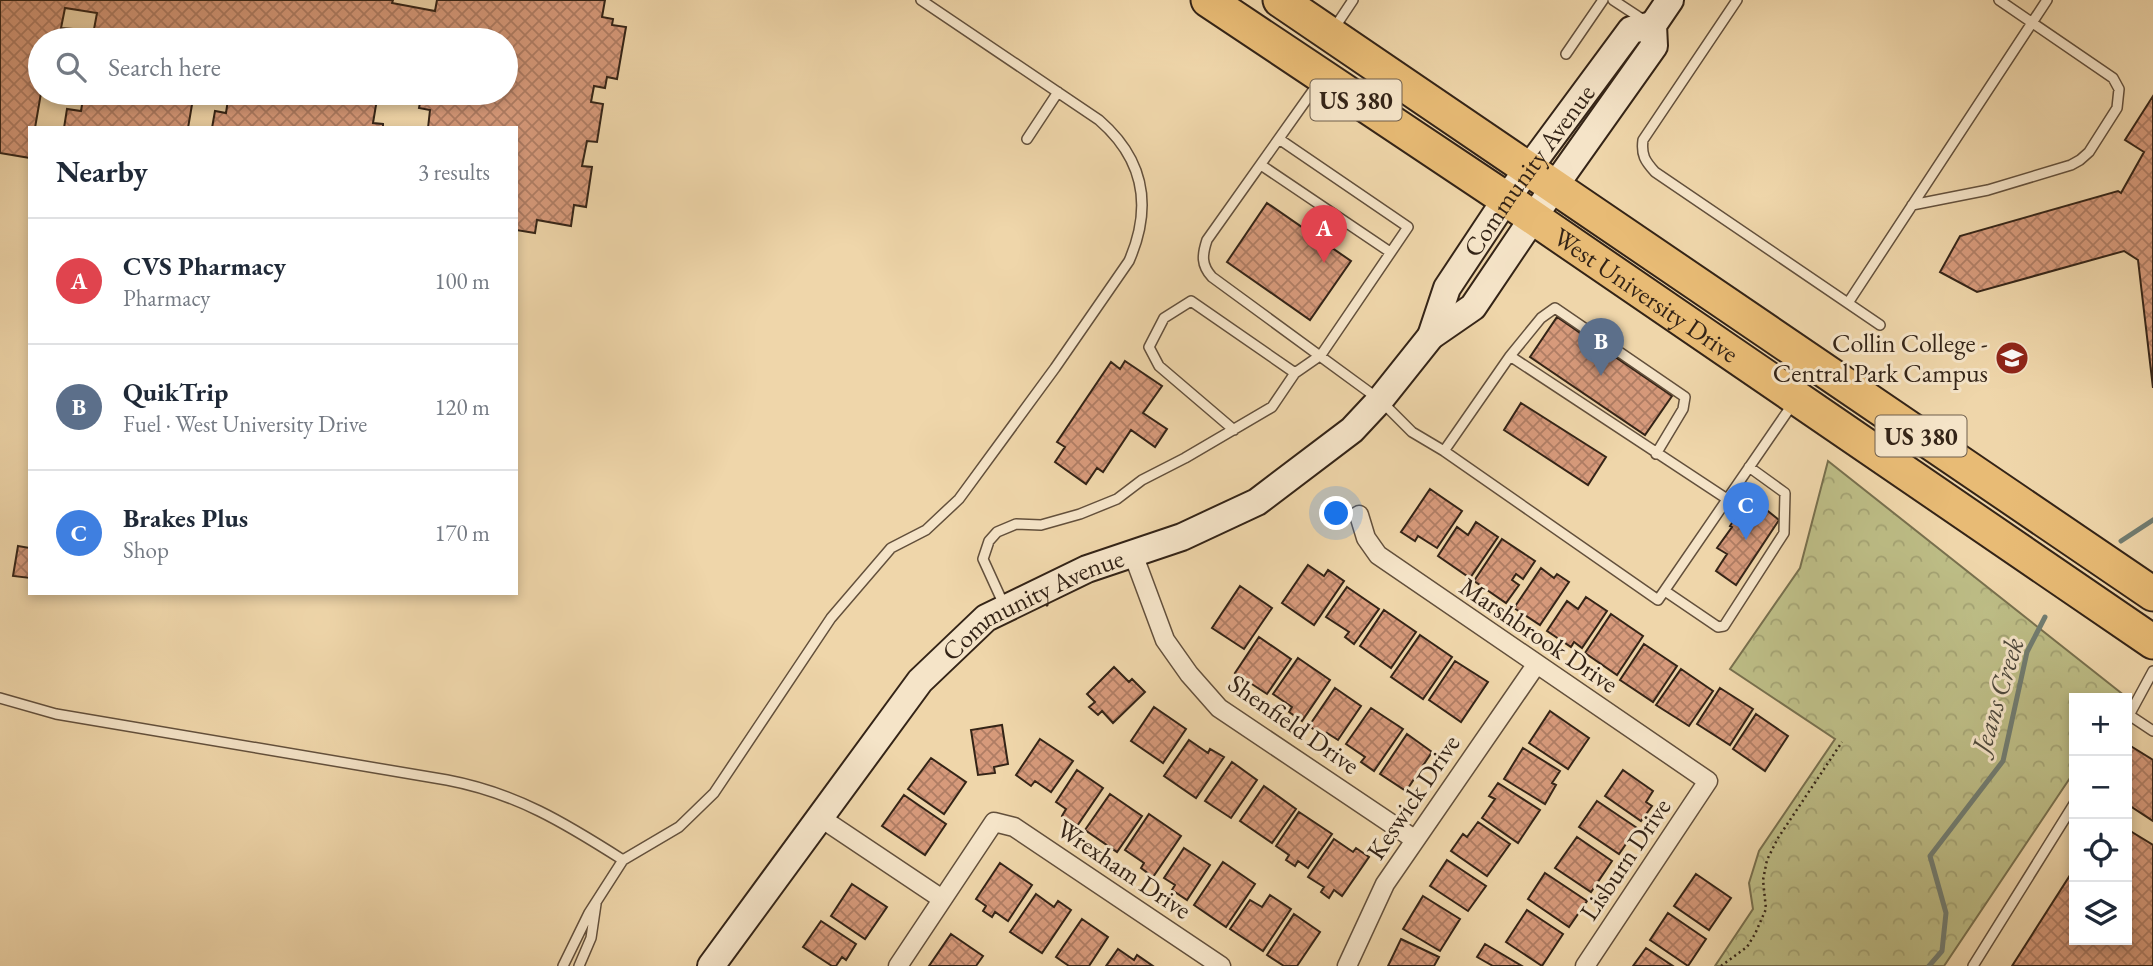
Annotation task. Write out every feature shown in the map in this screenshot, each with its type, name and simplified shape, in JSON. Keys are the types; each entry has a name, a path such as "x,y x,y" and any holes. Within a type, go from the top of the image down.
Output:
{"highway":[{"name":"West University Drive","path":"1208,0 1506,199 2153,642"},
{"name":"West University Drive","path":"1280,0 2153,594"}],"street":[{"name":"Community Avenue","path":"711,966 919,681 986,618 1087,569 1182,537 1256,502 1352,430 1380,400 1431,336 1473,307 1533,218 1541,179 1631,30 1653,25 1670,0"},
{"name":"Community Avenue","path":"1431,336 1447,288 1506,199 1541,179"},
{"name":"Marshbrook Drive","path":"1359,515 1366,538 1378,555 1709,781"},
{"name":"Shenfield Drive","path":"1133,554 1165,640 1189,674 1219,708 1414,839"},
{"name":"Keswick Drive","path":"1347,966 1385,884 1536,665"},
{"name":"Lisburn Drive","path":"1585,966 1709,781"},
{"path":"821,818 942,899 898,966"},
{"name":"Wrexham Drive","path":"942,899 994,822 1014,827 1222,966"}],"lane":[{"path":"563,966 597,900 622,860 678,827 714,793 831,618 891,548 926,530 959,499 1055,368 1129,261 1136,244 1143,207 1141,186 1135,167 1115,134 1099,120 921,0"},
{"path":"1331,35 1353,0"},
{"path":"1566,54 1603,0"},
{"path":"1613,0 1653,25"},
{"path":"1737,0 1643,140 1644,161 1655,172 1880,325"},
{"path":"1912,205 2013,183 2071,165 2089,152 2117,108 2119,89 2113,78 1999,0"},
{"path":"1848,303 2047,0"},
{"path":"1322,78 1207,240 1203,255 1206,270 1380,400 1412,432 1444,451 1658,600 1796,398"},
{"path":"1027,139 1058,92"},
{"path":"1006,609 983,559 989,541 997,532 1016,524 1041,526 1117,499 1142,480 1272,407 1295,373 1321,355 1408,227 1279,139"},
{"path":"1261,165 1391,253"},
{"path":"1234,430 1159,366 1149,348 1164,317 1191,301 1295,373"},
{"path":"1444,451 1510,356 1541,318 1555,308 1685,397 1683,409 1656,454"},
{"path":"1510,356 1727,499"},
{"path":"1665,591 1718,628 1724,626 1784,533 1785,493 1749,467"},
{"path":"2132,710 2153,671"},
{"path":"0,698 56,714 447,780 489,790 560,820 622,860"},
{"path":"2132,719 2153,731"},
{"path":"1973,966 2069,812"},
{"path":"579,966 591,938 597,900"}],"path":[{"path":"1721,966 1747,947 1755,934 1766,909 1763,880 1767,860 1778,838 1842,742"}],"green space":[{"path":"1828,461 2121,693 2069,693 2069,779 1944,966 1715,966 1753,909 1749,883 1759,851 1835,739 1730,669 1800,568"}],"building":[{"path":"0,0 393,0 392,3 435,11 437,0 605,0 602,17 613,19 612,25 626,27 617,79 607,77 605,88 594,86 591,102 603,104 597,142 587,141 582,166 592,167 586,207 574,205 571,226 537,220 535,233 518,230 518,126 428,126 430,110 419,108 420,105 518,105 518,28 94,28 97,13 65,8 61,28 28,28 28,105 39,105 35,126 28,126 28,158 0,153"},
{"path":"2153,96 2153,388 2138,260 2124,251 1977,292 1940,272 1960,236 2118,191 2121,193 2144,152 2125,140"},
{"path":"82,105 192,105 188,126 64,126 67,109 81,111"},
{"path":"227,105 376,105 373,123 383,126 212,126 215,111 226,113"},
{"path":"1267,203 1351,261 1310,320 1227,262"},
{"path":"1557,317 1672,396 1645,435 1530,357"},
{"path":"1125,361 1162,386 1143,413 1167,429 1155,447 1131,430 1103,472 1097,468 1086,484 1055,462 1065,447 1057,442 1111,362 1120,369"},
{"path":"1521,403 1606,457 1588,485 1504,430"},
{"path":"1430,489 1462,511 1437,548 1418,536 1415,541 1401,532"},
{"path":"1748,495 1779,520 1736,585 1716,571 1727,554 1717,548 1732,527 1730,526 1738,514 1736,512"},
{"path":"1476,522 1498,537 1470,578 1438,556 1457,527 1468,535"},
{"path":"1502,539 1535,561 1523,579 1516,574 1512,580 1519,585 1506,603 1474,581"},
{"path":"18,546 28,548 28,578 13,576"},
{"path":"1308,565 1324,576 1328,570 1344,581 1314,625 1282,603"},
{"path":"1541,568 1554,578 1557,574 1569,582 1540,625 1514,608"},
{"path":"1240,586 1272,608 1244,649 1212,628"},
{"path":"1347,587 1379,609 1354,644 1345,637 1349,632 1326,617"},
{"path":"1586,597 1607,611 1582,648 1574,642 1571,647 1547,631 1567,601 1578,609"},
{"path":"1384,610 1416,632 1391,668 1360,646"},
{"path":"1611,614 1643,636 1617,675 1585,653"},
{"path":"1420,635 1452,657 1423,699 1391,677"},
{"path":"1259,637 1291,659 1267,694 1235,673"},
{"path":"1644,644 1677,666 1653,702 1620,680"},
{"path":"1298,658 1330,680 1302,721 1289,712 1292,707 1273,694"},
{"path":"1455,661 1488,682 1461,722 1429,700"},
{"path":"1114,667 1129,682 1132,679 1145,692 1113,723 1102,711 1098,715 1089,707 1095,702 1087,694"},
{"path":"1681,669 1713,691 1689,726 1656,705"},
{"path":"1335,688 1361,706 1338,740 1327,733 1325,737 1309,726"},
{"path":"1720,688 1753,709 1730,745 1697,724"},
{"path":"1154,707 1186,729 1163,763 1131,741"},
{"path":"1371,708 1403,729 1374,771 1361,762 1365,757 1346,744"},
{"path":"1550,711 1589,738 1568,769 1529,743"},
{"path":"1756,714 1788,736 1765,771 1733,749"},
{"path":"1002,725 1008,764 994,767 995,773 978,775 971,730"},
{"path":"1407,734 1432,752 1406,791 1380,774"},
{"path":"1040,739 1073,761 1051,792 1035,781 1031,786 1016,775"},
{"path":"1189,740 1208,753 1210,749 1224,757 1196,798 1164,776"},
{"path":"2132,747 2153,760 2153,821 2132,807"},
{"path":"1523,748 1560,771 1552,783 1556,785 1545,804 1504,779"},
{"path":"931,758 966,782 944,814 908,789"},
{"path":"1232,762 1257,780 1231,818 1205,801"},
{"path":"1077,770 1103,788 1077,826 1062,816 1066,809 1056,802"},
{"path":"1623,770 1653,791 1646,802 1652,806 1641,821 1605,796"},
{"path":"1498,783 1540,810 1518,843 1482,818 1495,799 1489,796"},
{"path":"1264,786 1296,809 1272,843 1240,821"},
{"path":"1110,794 1142,816 1117,852 1085,830"},
{"path":"904,795 946,824 925,855 882,826"},
{"path":"1597,801 1637,828 1619,854 1579,827"},
{"path":"1299,812 1332,834 1308,868 1298,861 1295,866 1286,860 1289,855 1276,846"},
{"path":"1149,814 1181,836 1153,877 1141,868 1144,863 1125,850"},
{"path":"1478,822 1510,844 1487,876 1451,851 1463,834 1467,837"},
{"path":"2132,832 2153,845 2153,966 2012,966 2069,877 2069,945 2132,945"},
{"path":"1577,837 1612,861 1591,892 1555,868"},
{"path":"1334,839 1353,852 1356,848 1369,857 1342,896 1334,890 1329,898 1321,892 1324,887 1308,877"},
{"path":"1184,848 1210,865 1187,900 1172,890 1175,885 1164,878"},
{"path":"1447,860 1486,886 1468,911 1430,886"},
{"path":"1223,862 1255,884 1226,927 1194,905"},
{"path":"1000,863 1032,885 1008,921 995,912 992,917 983,911 986,906 976,899"},
{"path":"1545,873 1587,901 1569,927 1528,899"},
{"path":"1696,874 1731,898 1709,930 1674,906"},
{"path":"852,884 887,907 865,939 831,916"},
{"path":"1036,894 1054,907 1058,901 1071,910 1042,953 1010,932"},
{"path":"1270,895 1291,909 1263,951 1230,929 1250,900 1262,907"},
{"path":"1423,896 1460,919 1440,951 1403,929"},
{"path":"1527,910 1563,934 1542,966 1506,942"},
{"path":"1668,913 1706,939 1688,966 1650,940"},
{"path":"1294,914 1320,932 1297,966 1284,966 1267,955"},
{"path":"1082,919 1108,937 1089,966 1069,966 1056,957"},
{"path":"821,921 856,944 846,960 842,957 836,966 803,947"},
{"path":"951,934 983,956 976,966 929,966"},
{"path":"1401,939 1439,957 1434,966 1388,966"},
{"path":"1485,944 1522,966 1493,966 1477,957"},
{"path":"1646,948 1673,966 1633,966"},
{"path":"1118,949 1134,960 1137,955 1153,966 1106,966"}],"waterway":[{"name":"Jeans Creek","path":"2121,541 2153,520"},
{"name":"Jeans Creek","path":"1929,966 1942,951 1946,913 1930,856 2003,761 2027,652 2045,617"}],"place":[{"name":"CVS Pharmacy","path":"1324,263"},
{"name":"Collin College - Central Park Campus","path":"2012,358"},
{"name":"QuikTrip","path":"1601,376"},
{"name":"Brakes Plus","path":"1746,540"}]}
